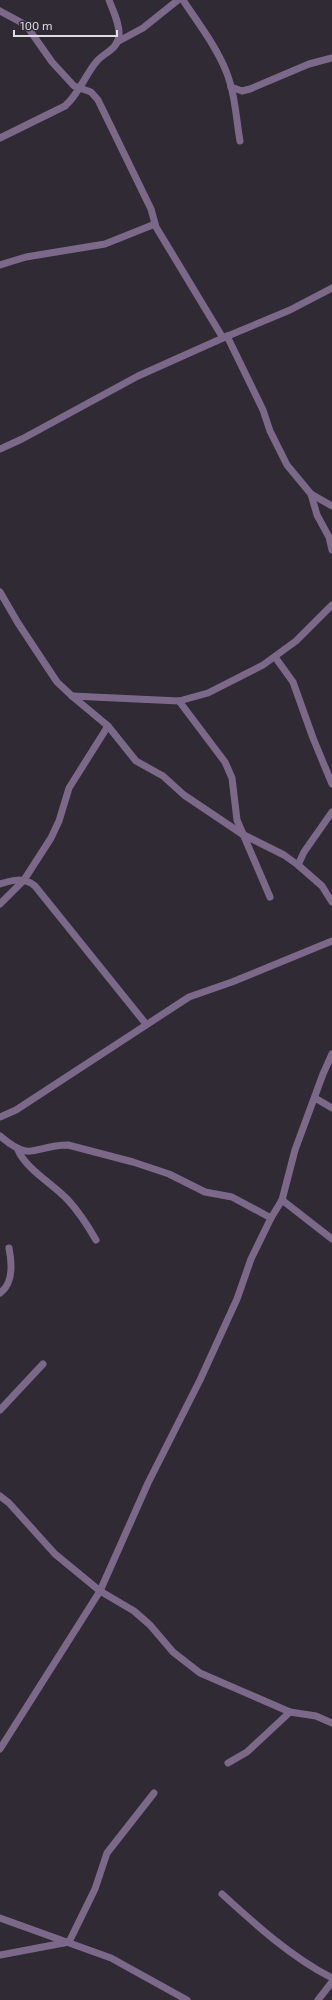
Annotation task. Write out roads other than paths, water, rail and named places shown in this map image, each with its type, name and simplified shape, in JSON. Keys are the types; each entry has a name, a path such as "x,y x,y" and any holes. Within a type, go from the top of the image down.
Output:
{"street":[{"path":"109,0 118,28 118,42"},
{"path":"0,138 65,106 74,98 78,89 97,61 114,48 118,42 143,28 178,0"},
{"path":"183,0 216,51 226,71 231,87 240,141"},
{"path":"0,11 23,23 32,31 52,62 78,89 90,92 98,100 153,213 155,224 225,337 264,410 270,431 287,465 311,494 332,506"},
{"path":"231,87 242,91 250,89 309,64 332,58"},
{"path":"0,265 26,256 106,244 155,224"},
{"path":"0,449 22,439 138,376 290,310 332,288"},
{"path":"311,494 317,515 328,535 332,550"},
{"path":"0,592 38,655 57,682 108,726 136,761 163,776 184,795 242,834 284,855 298,865 322,886 332,902"},
{"path":"72,696 180,702 208,693 234,681 275,657 296,640 332,605"},
{"path":"275,657 293,682 313,738 332,784"},
{"path":"180,702 225,762 229,770 232,778 236,813 242,834 254,858 270,897"},
{"path":"0,904 24,880 53,833 59,821 69,788 108,726"},
{"path":"298,865 304,852 332,812"},
{"path":"0,884 11,880 24,880 35,886 146,1024"},
{"path":"0,1117 16,1110 189,997 232,982 332,941"},
{"path":"0,1749 100,1592 148,1482 200,1380 237,1298 251,1259 271,1218 282,1200 295,1150 332,1054"},
{"path":"315,1098 332,1108"},
{"path":"0,1136 18,1150 25,1162 69,1201 85,1220 96,1240"},
{"path":"18,1150 36,1152 58,1145 68,1145 133,1162 169,1174 205,1192 232,1198 271,1218"},
{"path":"282,1200 332,1239"},
{"path":"0,1293 8,1285 11,1256 9,1248"},
{"path":"0,1410 42,1364"},
{"path":"0,1496 9,1503 55,1554 100,1592 134,1611 145,1620 173,1652 200,1673 290,1712 316,1716 332,1723"},
{"path":"228,1763 247,1752 290,1712"},
{"path":"70,1942 95,1888 107,1853 154,1793"},
{"path":"222,1894 286,1949 307,1964 332,1978"},
{"path":"0,1918 70,1942 130,1967 187,2000"},
{"path":"0,1955 70,1942"},
{"path":"318,2000 332,1982"}]}
